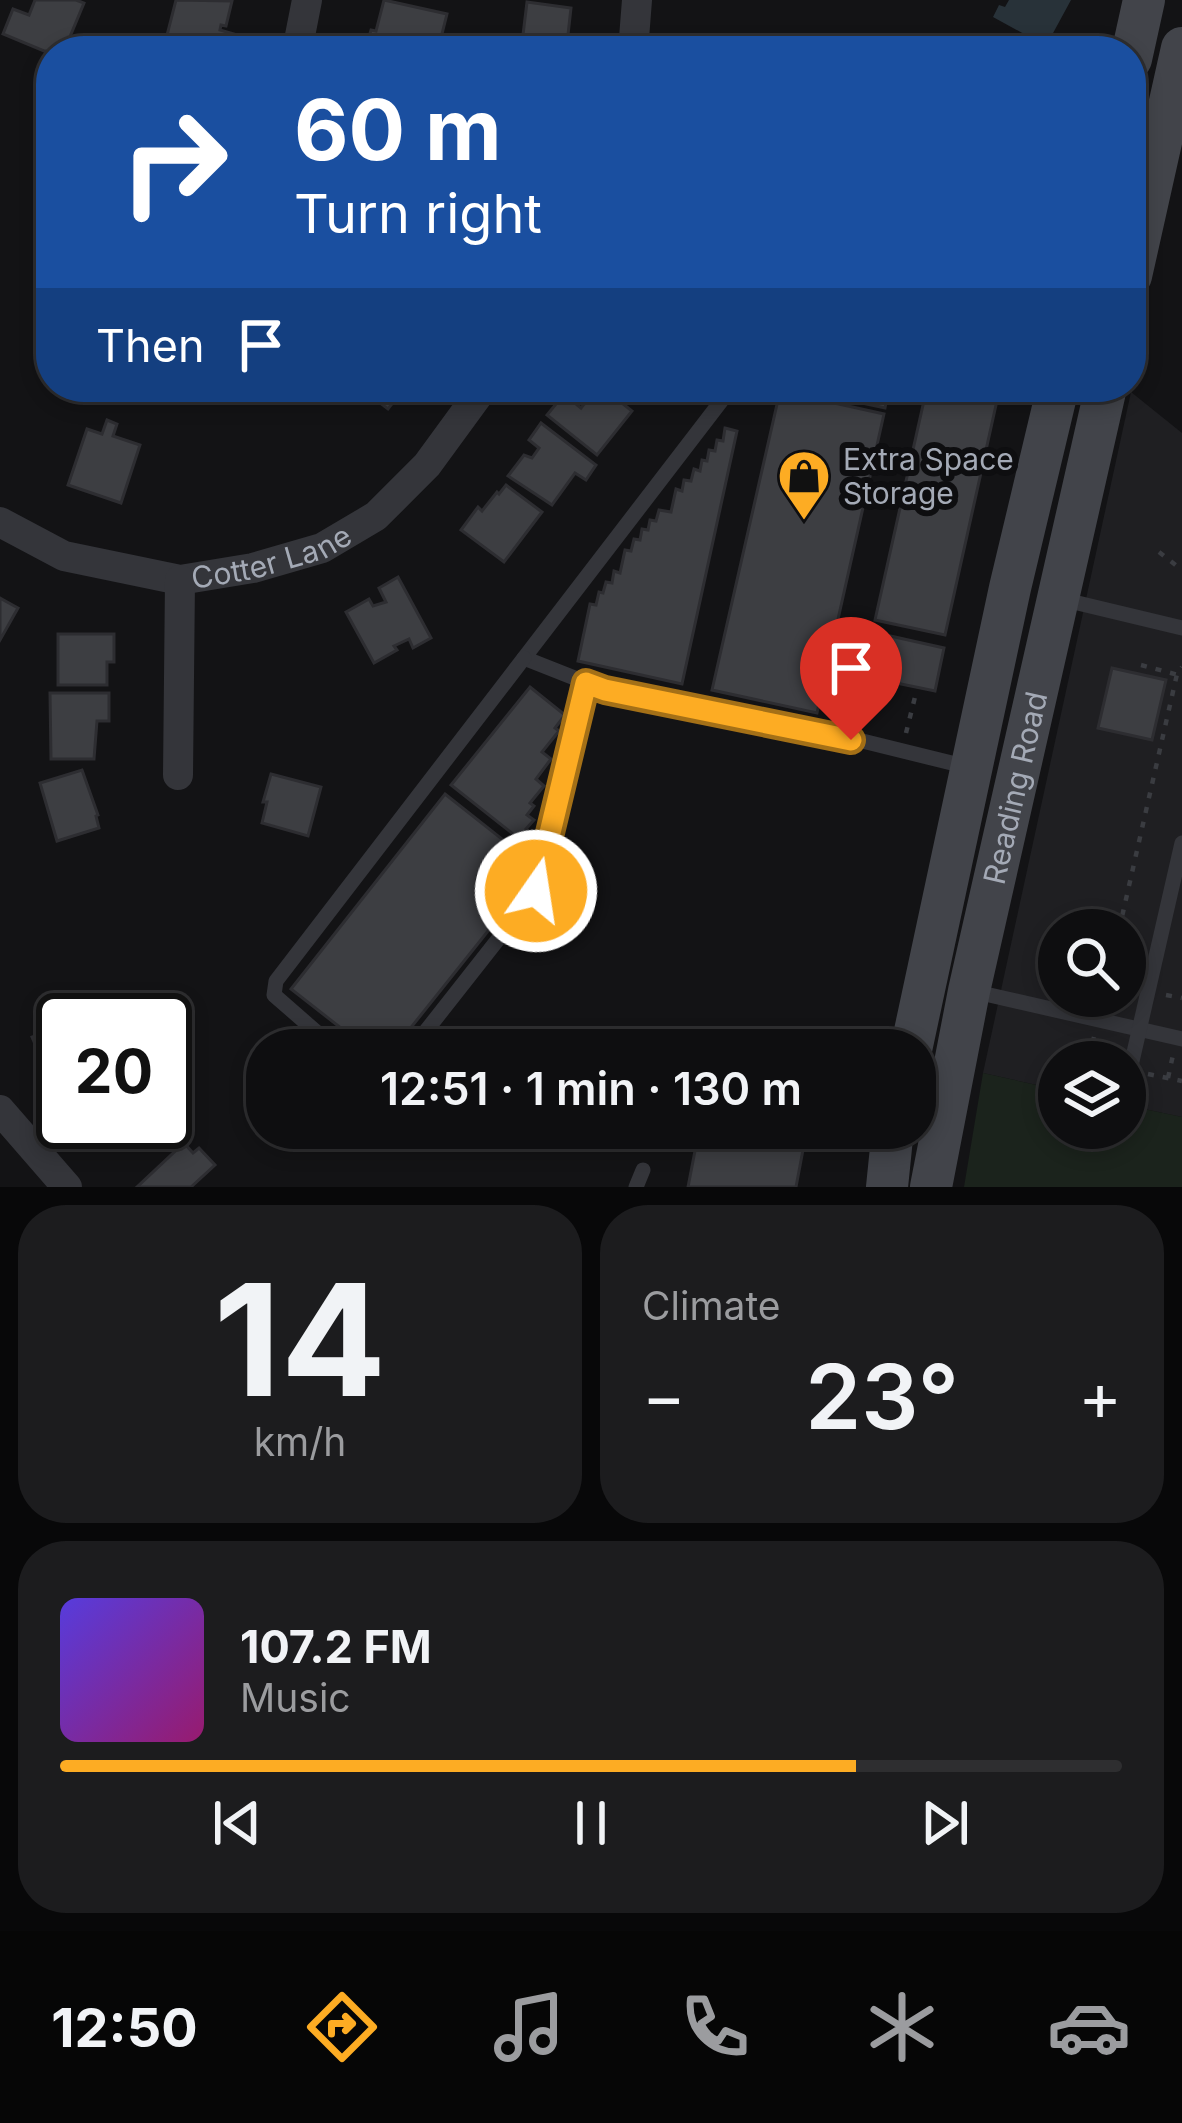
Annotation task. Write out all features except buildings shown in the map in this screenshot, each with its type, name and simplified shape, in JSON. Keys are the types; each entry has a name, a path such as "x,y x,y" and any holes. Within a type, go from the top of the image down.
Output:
{"main road":[{"path":"1136,36 1144,0"},
{"path":"1146,209 1182,48"},
{"name":"Reading Road","path":"915,1029 1054,402"},
{"name":"Reading Road","path":"931,1187 969,991 1103,402"},
{"path":"1010,589 1058,599"},
{"path":"926,981 969,991"},
{"path":"887,1187 891,1149"}],"street":[{"path":"300,36 307,0"},
{"path":"635,36 637,0"},
{"name":"Cotter Lane","path":"0,522 64,556 179,580 254,568 322,548 376,517 427,465 473,402"},
{"path":"178,775 179,580"},
{"path":"0,1110 67,1187"}],"lane":[{"path":"313,1029 274,994 276,980 720,402"},
{"path":"1058,599 1182,628"},
{"path":"524,658 605,690 830,733 971,768"},
{"path":"428,1029 536,891 586,683"},
{"path":"1137,1041 1182,843"},
{"path":"969,991 1182,1039"},
{"path":"636,1187 644,1170"}],"path":[{"path":"1159,552 1182,570"},
{"path":"1141,665 1179,675"},
{"path":"1124,909 1182,667"},
{"path":"902,752 915,697"},
{"path":"1146,1073 1182,1081"}],"shaded area":[{"path":"1009,0 1071,0 1051,36 1028,36 993,17 999,5 1005,7"},
{"path":"1129,402 1143,402 1182,433 1182,1117 1146,1109 1146,1041 1038,1041 1038,1085 983,1073"},
{"path":"983,1073 1038,1085 1038,1149 1146,1149 1146,1109 1182,1117 1182,1187 964,1187"}],"place":[{"name":"Extra Space Storage","path":"804,522"}],"route":[{"path":"536,891 586,683 851,740"}]}
